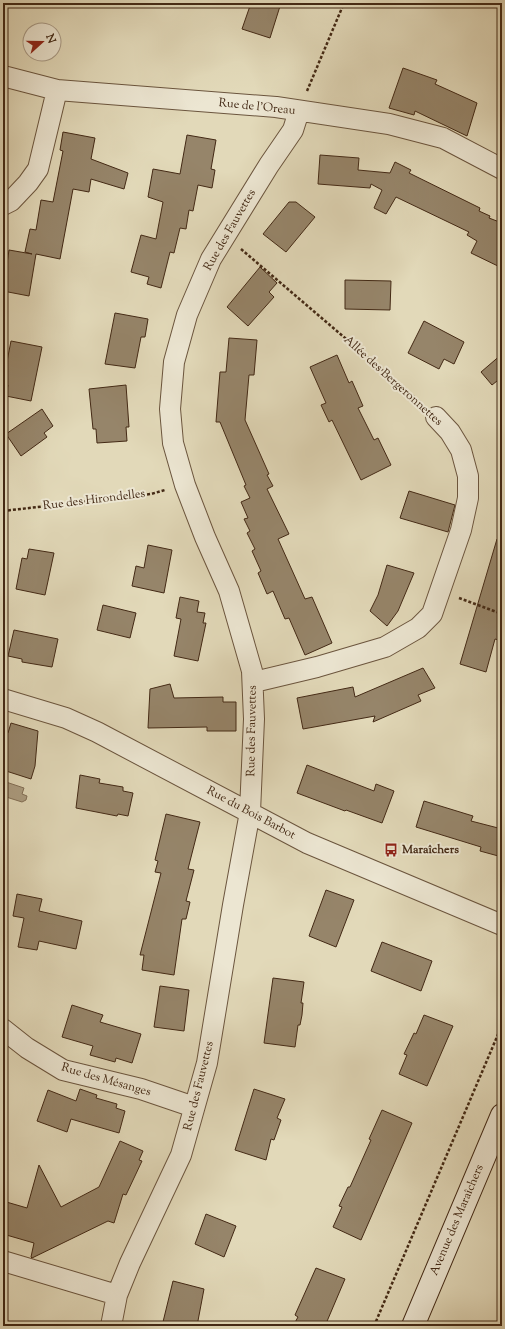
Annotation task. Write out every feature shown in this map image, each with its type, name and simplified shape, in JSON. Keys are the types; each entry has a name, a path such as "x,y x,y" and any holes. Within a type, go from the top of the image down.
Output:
{"street":[{"name":"Rue de l'Oreau","path":"3,76 57,90 276,107 389,124 443,138 502,169"},
{"path":"3,205 11,201 28,183 38,169 57,90"},
{"name":"Rue des Fauvettes","path":"111,1326 118,1295 132,1257 181,1155 207,1063 250,812 254,682 247,649 229,591 205,537 185,485 173,443 170,409 174,362 187,314 211,259 269,165 293,130 299,111"},
{"name":"Allée des Bergeronnettes","path":"254,682 317,667 385,647 418,628 432,614 461,530 468,498 468,476 461,450 450,432 436,417"},
{"name":"Rue du Bois Barbot","path":"3,699 66,718 97,732 307,843 502,925"},
{"name":"Rue des Mésanges","path":"3,1028 27,1048 63,1070 141,1089 194,1107"},
{"name":"Avenue des Maraîchers","path":"413,1326 502,1115"},
{"path":"3,1262 118,1295"}],"path":[{"path":"299,111 344,3"},
{"name":"Allée des Bergeronnettes","path":"225,235 436,417"},
{"name":"Rue des Hirondelles","path":"3,511 151,494 185,485"},
{"path":"440,592 502,614"},
{"path":"374,1326 502,1025"}],"shaded area":[{"path":"3,781 24,788 22,794 27,796 26,800 22,802 3,796"}],"building":[{"path":"251,3 281,3 270,38 242,29"},
{"path":"403,68 437,80 435,84 477,103 467,136 415,111 414,115 389,108"},
{"path":"63,132 95,138 91,159 128,173 124,189 91,179 89,192 73,189 60,259 36,254 29,296 3,291 9,250 32,254 25,252 30,229 36,230 41,200 53,202 63,151 60,150"},
{"path":"187,135 216,140 211,169 215,170 212,188 198,185 193,211 189,210 186,229 180,228 174,253 170,252 161,288 147,284 149,277 131,272 141,235 156,239 163,202 148,197 153,169 180,174"},
{"path":"320,155 359,158 358,170 390,173 395,162 411,170 409,173 480,208 479,211 490,216 489,218 502,223 502,268 471,253 477,241 467,235 469,232 396,197 386,214 374,208 382,190 371,184 370,188 318,184"},
{"path":"289,202 296,202 315,217 286,252 263,234"},
{"path":"260,267 277,283 269,292 274,297 248,326 227,307"},
{"path":"345,280 391,281 390,310 345,309"},
{"path":"115,313 148,319 145,337 141,337 135,368 105,364"},
{"path":"424,321 464,342 454,364 444,359 439,369 408,353"},
{"path":"229,338 257,340 254,375 249,375 245,420 269,474 267,475 273,486 267,489 289,534 278,539 305,599 312,597 332,643 305,655 289,618 285,619 273,591 267,594 258,573 261,571 252,551 255,549 247,533 250,531 244,519 248,518 241,502 250,498 220,422 216,422 220,372 226,372"},
{"path":"11,341 42,347 31,401 6,396 8,385 3,384 3,382"},
{"path":"502,354 502,377 492,385 481,372"},
{"path":"337,355 349,383 352,381 363,406 358,408 374,440 378,438 391,465 361,480 332,420 329,422 321,405 326,403 310,367"},
{"path":"126,385 129,427 126,427 127,441 97,443 96,429 93,429 89,389"},
{"path":"42,409 53,426 44,433 47,437 21,456 6,434"},
{"path":"409,491 455,505 448,532 400,518"},
{"path":"497,539 502,540 502,641 495,639 486,672 460,664"},
{"path":"148,545 172,550 164,593 132,586 136,566 144,568"},
{"path":"29,549 54,553 45,595 16,589 22,558 27,559"},
{"path":"387,565 414,573 398,611 387,626 370,611 378,595"},
{"path":"180,597 199,601 197,612 205,613 203,623 206,623 198,661 174,656 181,619 176,618"},
{"path":"103,605 136,613 130,638 97,630"},
{"path":"14,630 58,639 52,667 22,662 22,659 8,656"},
{"path":"423,668 435,688 418,695 421,701 373,722 375,716 303,729 297,698 353,687 355,697"},
{"path":"170,684 174,698 223,697 223,702 236,702 236,731 207,731 207,727 148,728 150,689"},
{"path":"11,723 38,731 35,766 31,779 3,770 3,732 8,733"},
{"path":"307,765 374,791 376,784 394,791 382,823 297,793"},
{"path":"80,775 100,779 99,783 123,787 123,791 133,793 128,816 118,814 117,816 76,808"},
{"path":"424,801 473,816 471,821 502,829 502,857 480,851 481,847 416,827"},
{"path":"166,814 200,822 188,869 194,870 186,901 190,902 186,919 182,919 174,975 142,970 144,955 140,955 161,873 155,872 158,861 155,860"},
{"path":"326,890 354,900 336,947 309,936"},
{"path":"17,894 42,899 39,911 82,921 76,949 39,941 37,950 18,947 24,918 13,916"},
{"path":"382,942 432,961 421,991 371,971"},
{"path":"273,978 304,982 301,1003 303,1003 302,1015 300,1025 298,1025 295,1047 264,1043"},
{"path":"160,986 189,990 184,1031 154,1027"},
{"path":"72,1005 103,1015 100,1022 141,1034 132,1063 116,1058 115,1062 90,1055 93,1046 62,1037"},
{"path":"424,1015 453,1026 427,1086 399,1074 407,1055 404,1054 414,1033 416,1034"},
{"path":"80,1089 97,1095 96,1098 117,1104 116,1108 125,1111 119,1133 71,1119 67,1132 37,1121 48,1090 76,1101"},
{"path":"254,1089 285,1099 277,1118 281,1120 274,1140 271,1139 266,1160 235,1150"},
{"path":"382,1110 412,1123 361,1240 333,1227 342,1207 339,1206 348,1187 350,1187 371,1140 369,1139"},
{"path":"120,1141 143,1151 139,1160 142,1161 126,1195 123,1194 114,1223 108,1221 32,1258 34,1243 3,1234 3,1201 27,1208 39,1165 61,1207 99,1187"},
{"path":"206,1214 236,1226 224,1257 195,1244"},
{"path":"316,1268 345,1279 325,1326 293,1326 298,1317 295,1315"},
{"path":"173,1281 204,1289 197,1326 162,1326"}],"place":[{"name":"Maraîchers","path":"391,850"}]}
